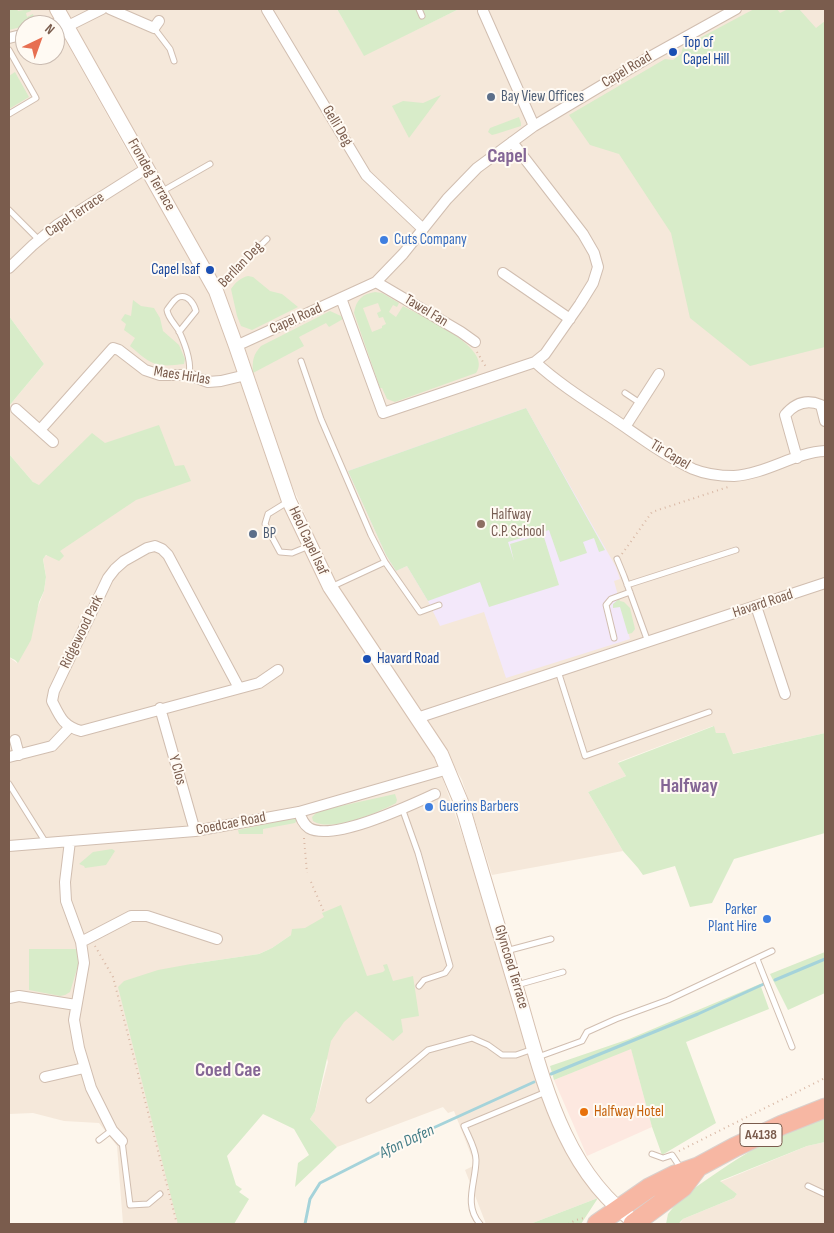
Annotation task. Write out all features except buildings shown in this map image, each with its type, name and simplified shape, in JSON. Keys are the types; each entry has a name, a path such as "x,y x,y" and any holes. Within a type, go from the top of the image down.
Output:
{"highway":[{"name":"A4138","path":"592,1221 618,1209 649,1188 675,1175 690,1173 735,1147 825,1108"},
{"name":"A4138","path":"635,1224 683,1187 690,1173"}],"street":[{"path":"65,19 102,9"},
{"path":"110,9 157,24"},
{"name":"Capel Road","path":"236,346 376,282 403,254 447,200 477,168 534,126 646,59 736,9"},
{"name":"Gelli Deg","path":"267,10 366,175 423,229"},
{"path":"483,11 534,126"},
{"name":"Frondeg Terrace","path":"65,29 161,192 216,291 236,346"},
{"path":"341,298 383,413 535,362 545,354 570,320 593,283 598,267 594,253 583,234 512,142"},
{"name":"Capel Terrace","path":"9,268 38,240 78,211 147,168"},
{"path":"503,274 570,320"},
{"name":"Tawel Fan","path":"376,282 475,346"},
{"name":"Heol Capel Isaf","path":"236,346 289,501 310,546 330,587 417,718"},
{"name":"Maes Hirlas","path":"40,430 113,348 145,370 160,375 189,375 208,382 246,375"},
{"name":"Tir Capel","path":"535,362 548,374 625,427 694,470 734,476 754,472 819,451 825,451"},
{"path":"625,427 659,374"},
{"path":"797,458 785,415 790,408 812,401 821,405 825,421"},
{"path":"16,408 53,442"},
{"name":"Ridgewood Park","path":"69,728 62,720 52,701 54,691 108,578 124,561 147,548 155,546 162,548 168,555 239,688"},
{"name":"Havard Road","path":"417,718 825,583"},
{"path":"756,606 785,694"},
{"path":"15,740 14,756 52,746 69,728 81,731 98,727 160,708 239,688 259,682 278,670"},
{"name":"Y Clos","path":"160,708 195,831"},
{"name":"Glyncoed Terrace","path":"417,718 441,754 461,802 536,1053 562,1130 592,1181 635,1224"},
{"name":"Coedcae Road","path":"9,846 195,831 301,817 448,769"},
{"path":"301,817 309,828 321,832 349,827 401,804 435,794"},
{"path":"70,841 65,882 66,901 86,940 74,1020 84,1068 91,1088 112,1130 122,1141"},
{"path":"86,940 131,916 147,916 217,939"},
{"path":"9,998 19,996 76,1005"},
{"path":"45,1077 84,1068"}],"lane":[{"path":"419,9 422,16"},
{"path":"157,24 174,61"},
{"path":"9,50 36,98 9,114"},
{"path":"161,192 210,164"},
{"path":"9,210 38,240"},
{"name":"Berllan Deg","path":"216,291 267,239"},
{"path":"179,332 196,311 194,305 182,296 177,298 167,310 168,315 179,332 191,365 189,375"},
{"path":"301,361 321,419 371,535 385,562 420,612 439,605"},
{"path":"625,393 640,403"},
{"path":"289,501 268,514 265,524 280,552 292,553 310,546"},
{"path":"628,585 736,550"},
{"path":"616,559 628,585 648,642"},
{"path":"330,587 385,562"},
{"path":"614,638 606,605 611,599 630,592"},
{"path":"558,671 585,756 709,712"},
{"path":"9,784 46,843"},
{"path":"401,804 418,853 450,966 445,973 424,980 419,986"},
{"path":"506,950 551,939"},
{"path":"369,1100 428,1050 472,1038 488,1045 502,1055 516,1055 536,1053 582,1041 587,1032 668,1000 772,951"},
{"path":"757,959 792,1047"},
{"path":"516,986 562,972"},
{"path":"480,1224 473,1216 471,1195 476,1158 464,1126 551,1095"},
{"path":"100,1140 112,1130"},
{"path":"122,1141 130,1205 148,1204 160,1194"},
{"path":"652,1154 663,1158 672,1155 690,1173"},
{"path":"808,1186 825,1194"}],"path":[{"path":"475,346 490,376"},
{"path":"624,576 621,556 652,512 736,484"},
{"path":"301,817 308,873"},
{"path":"311,882 324,912"},
{"path":"86,940 113,977 177,1224"},
{"path":"672,1155 825,1078"},
{"path":"568,1224 576,1220 592,1221"}],"shaded area":[{"path":"9,9 337,9 364,55 459,9 825,9 825,733 732,754 725,733 716,733 713,726 618,762 626,776 588,792 623,851 492,875 462,780 430,723 338,589 273,443 247,354 222,296 71,21 65,25 65,15 15,15 15,65 65,65 65,40 134,163 215,298 300,540 436,759 478,881 555,1125 598,1198 530,1224 486,1224 465,1170 475,1165 454,1111 448,1113 443,1107 337,1147 310,1119 315,1111 328,1062 291,935 259,954 191,964 178,1224 123,1224 117,1146 99,1123 64,1121 33,1113 9,1114 9,657 17,663 44,591 46,577 43,558 59,551 33,482 9,454 9,406 44,364 9,316"},
{"name":"Halfway C.P. School","path":"526,408 616,567 620,579 614,581 630,639 506,678 484,612 440,626 428,601 407,566 396,571 386,555 348,471"},
{"path":"631,1048 652,1127 587,1156 554,1080"},
{"path":"825,1142 825,1224 680,1224 683,1219 734,1198 737,1194 720,1182 807,1146"}],"green space":[{"path":"9,9 17,9 18,11 30,9 31,11 26,13 26,15 15,15 15,28 9,30"},
{"path":"337,9 459,9 364,56"},
{"path":"754,9 777,9 780,13 788,9 799,9 816,28 825,21 825,347 750,366 690,318 671,233 619,154 590,145 569,115 665,59 673,60 681,54 683,47"},
{"path":"15,72 29,97 9,109 9,76"},
{"path":"441,95 409,138 392,106 403,101 423,103"},
{"path":"519,117 521,126 492,135 488,132 490,128"},
{"path":"248,276 253,277 270,291 282,294 298,307 252,330 241,326 231,289 238,281"},
{"path":"370,293 382,293 399,303 397,307 393,305 389,312 396,317 403,306 438,325 465,343 475,353 479,363 476,373 395,402 387,399 382,388 380,388 354,313 360,298","holes":["378,303 381,311 377,313 379,318 383,317 386,324 372,332 363,308"]},
{"path":"133,300 141,306 154,308 160,318 163,331 179,345 185,359 184,364 160,365 154,363 130,346 135,338 124,330 126,324 121,320 125,314 131,316"},
{"path":"330,311 341,316 343,319 329,327 326,323 299,337 304,346 253,373 254,358 261,346"},
{"path":"9,316 44,364 9,406"},
{"name":"Halfway C.P. School","path":"526,408 605,550 599,552 594,538 583,542 587,553 560,562 549,530 508,542 514,561 510,544 543,534 559,585 489,607 480,582 428,601 407,566 396,571 386,555 348,471"},
{"path":"159,425 175,466 184,465 191,481 136,500 60,551 64,556 59,561 46,555 43,559 46,577 44,591 39,602 31,640 18,663 9,657 9,454 33,482 39,485 92,433 105,443"},
{"path":"619,599 630,608 635,629 632,633 628,634 620,607 613,608 613,604"},
{"path":"714,726 716,733 725,733 733,754 825,733 825,833 734,859 712,903 690,907 675,866 643,875 623,851 588,792 626,776 618,763"},
{"path":"395,794 396,803 355,820 331,825 313,821 312,817 318,811"},
{"path":"294,818 297,820 295,823 263,829 263,834 239,834 238,830"},
{"path":"112,849 115,851 106,865 85,868 79,864 93,852"},
{"path":"341,905 367,976 383,972 385,970 383,965 387,964 393,981 413,976 419,1016 401,1019 403,1032 393,1041 356,1011 344,1022 331,1041 315,1111 310,1119 337,1147 295,1187 298,1163 309,1155 294,1129 263,1114 227,1156 236,1185 242,1189 239,1192 249,1199 234,1224 178,1224 118,987 124,981 158,970 259,954 291,935 292,929 305,928 324,917 322,913"},
{"path":"29,949 76,949 80,959 70,992 60,996 29,990"},
{"path":"825,952 825,993 788,1010 770,974"},
{"path":"760,984 769,1009 686,1042 716,1123 662,1155 652,1127 631,1049 554,1080 550,1066 629,1039"},
{"path":"825,1113 825,1142 807,1146 720,1181 737,1194 734,1198 683,1219 678,1224 666,1224 668,1214 675,1205 674,1203 747,1153 785,1131"},
{"path":"598,1198 581,1224 530,1224"}],"waterway":[{"name":"Afon Dafen","path":"775,980 825,959"},
{"name":"Afon Dafen","path":"551,1074 698,1014 766,983"},
{"name":"Afon Dafen","path":"305,1224 310,1199 320,1183 387,1149 534,1082"}],"place":[{"name":"Top of Capel Hill","path":"673,52"},
{"name":"Bay View Offices","path":"491,97"},
{"name":"Cuts Company","path":"384,240"},
{"name":"Capel Isaf","path":"210,270"},
{"name":"Halfway C.P. School","path":"481,524"},
{"name":"BP","path":"253,534"},
{"name":"Havard Road","path":"367,659"},
{"name":"Guerins Barbers","path":"429,807"},
{"name":"Parker Plant Hire","path":"767,919"},
{"name":"Halfway Hotel","path":"584,1112"}],"district":[{"name":"Capel","path":"507,157"},
{"name":"Halfway","path":"689,787"},
{"name":"Coed Cae","path":"228,1071"}]}
